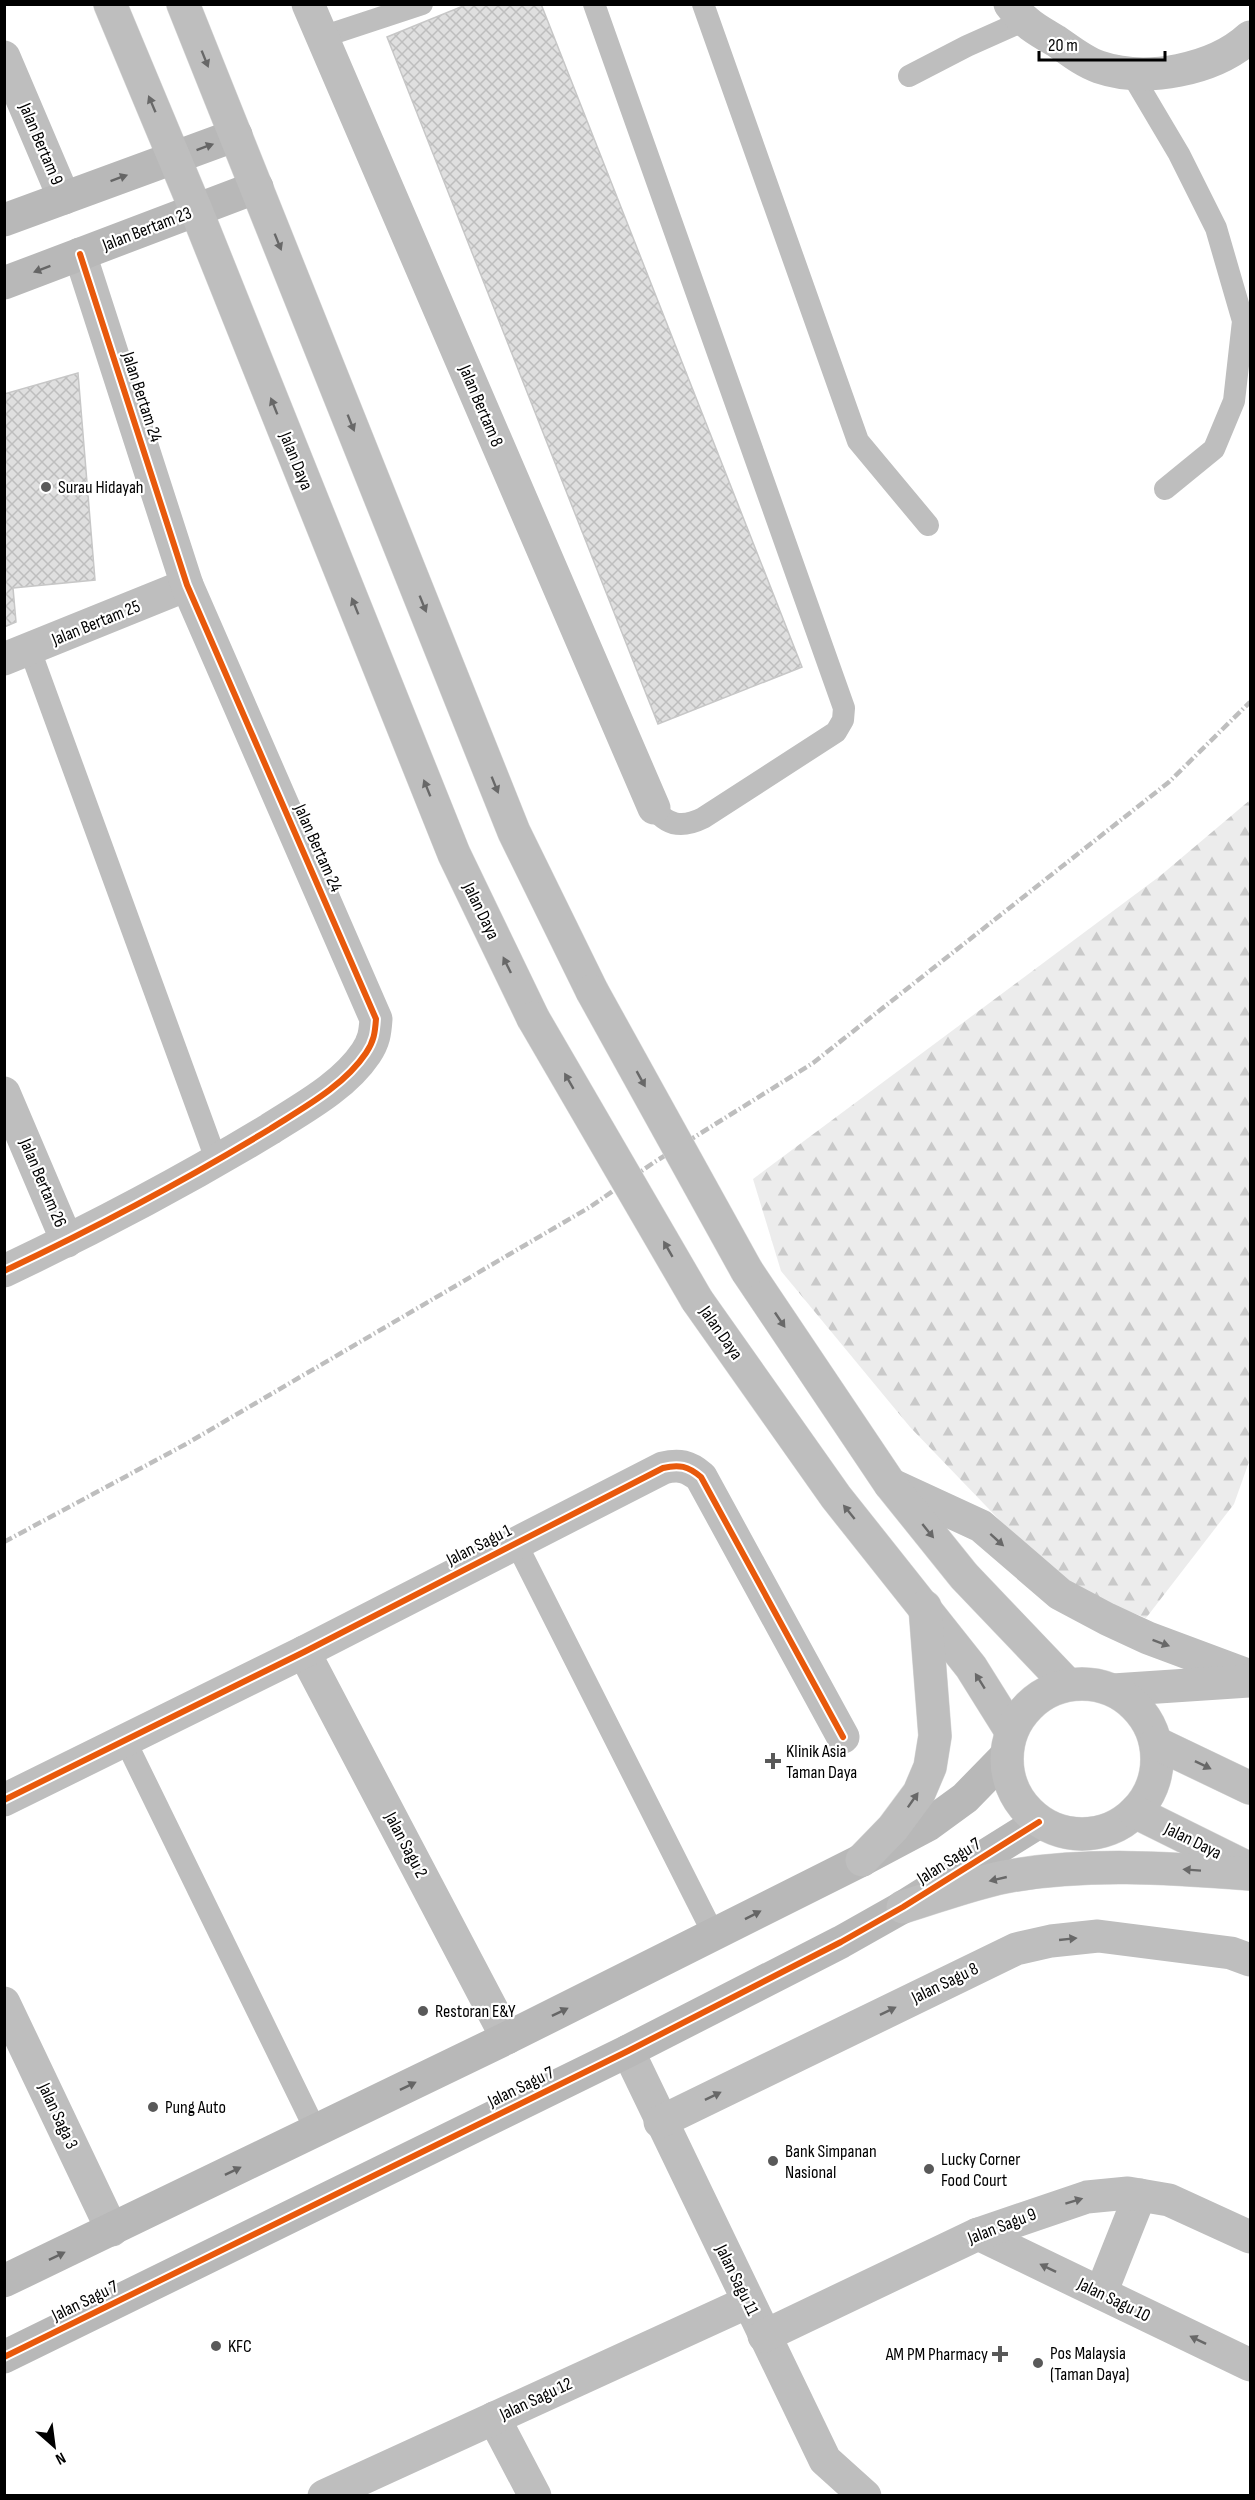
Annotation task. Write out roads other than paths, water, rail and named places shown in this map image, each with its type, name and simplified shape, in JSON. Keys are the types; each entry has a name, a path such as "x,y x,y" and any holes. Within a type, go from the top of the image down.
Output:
{"street":[{"name":"Jalan Daya","path":"110,4 196,210 453,854 532,1018 697,1300 836,1497 971,1667 1008,1743"},
{"path":"183,4 514,832 592,991 747,1271 890,1484 964,1576 1067,1684"},
{"name":"Jalan Bertam 8","path":"308,4 654,808"},
{"path":"1016,13 1098,67 1131,73 1178,70 1235,50 1251,36"},
{"name":"Jalan Bertam 9","path":"4,57 64,198"},
{"path":"4,220 236,135"},
{"name":"Jalan Bertam 23","path":"4,283 257,187"},
{"name":"Jalan Bertam 24","path":"4,1271 67,1241 217,1162 328,1090 365,1055 375,1038 376,1019 186,585 80,254"},
{"name":"Jalan Bertam 25","path":"17,654 186,585"},
{"name":"Jalan Bertam 26","path":"4,1093 67,1241"},
{"name":"Jalan Sagu 1","path":"4,1800 304,1652 663,1468 678,1465 691,1469 701,1477 843,1737"},
{"path":"890,1484 981,1526 1060,1594 1107,1619 1148,1638 1251,1676"},
{"path":"862,1860 893,1828 919,1793 930,1767 935,1737 925,1607"},
{"name":"Jalan Sagu 2","path":"304,1652 507,2038"},
{"path":"1113,1690 1251,1681"},
{"path":"4,2281 507,2038 928,1825 965,1798 1008,1743 1024,1709 1044,1693 1067,1684 1091,1683 1113,1690 1133,1702 1148,1721 1156,1743 1157,1767 1151,1791 1135,1812 1116,1826 1089,1834 1063,1833 1039,1822 1020,1805 1009,1782 1008,1743"},
{"path":"1156,1743 1251,1788"},
{"name":"Jalan Daya","path":"1135,1812 1251,1872"},
{"name":"Jalan Sagu 7","path":"4,2357 628,2051 903,1907 1039,1822"},
{"path":"903,1907 1002,1878 1034,1872 1148,1866 1251,1872"},
{"name":"Jalan Sagu 8","path":"660,2122 1016,1949 1051,1941 1098,1936 1231,1953 1251,1960"},
{"name":"Jalan Saga 3","path":"4,2003 112,2230"},
{"name":"Jalan Sagu 11","path":"628,2051 660,2122 825,2460 865,2496"},
{"path":"1101,2293 1140,2195"},
{"name":"Jalan Sagu 9","path":"764,2336 978,2234 1087,2197 1140,2195 1188,2208 1251,2237"},
{"name":"Jalan Sagu 10","path":"978,2234 1251,2366"},
{"name":"Jalan Sagu 12","path":"324,2496 748,2302"},
{"path":"494,2418 535,2496"}],"lane":[{"path":"322,37 422,4"},
{"path":"594,4 844,708 843,720 836,732 703,818 690,824 679,825 666,821 654,808"},
{"path":"703,4 858,441 928,525"},
{"path":"909,76 967,46 1016,13"},
{"path":"1131,73 1179,154 1216,228 1243,321 1234,401 1215,449 1165,489"},
{"path":"17,654 217,1162"},
{"path":"516,1543 714,1935"},
{"path":"125,1740 316,2131"}],"railway":[{"path":"4,1542 186,1444 590,1207 653,1163 813,1063 1169,782 1250,702"}],"place":[{"name":"Surau Hidayah","path":"46,487"},
{"name":"Klinik Asia Taman Daya","path":"773,1761"},
{"name":"Restoran E&Y","path":"423,2011"},
{"name":"Pung Auto","path":"153,2107"},
{"name":"Bank Simpanan Nasional","path":"773,2161"},
{"name":"Lucky Corner Food Court","path":"929,2169"},
{"name":"KFC","path":"216,2346"},
{"name":"AM PM Pharmacy","path":"1000,2354"},
{"name":"Pos Malaysia (Taman Daya)","path":"1038,2363"}]}
